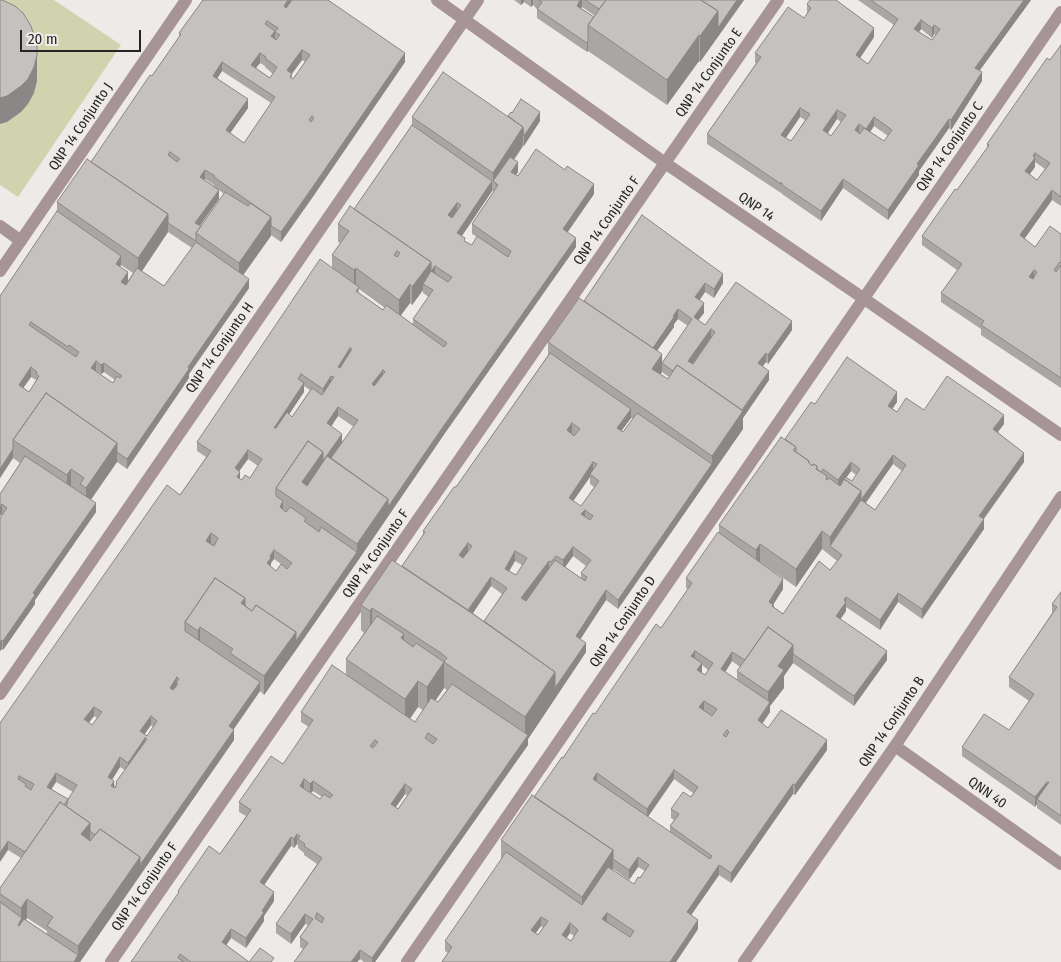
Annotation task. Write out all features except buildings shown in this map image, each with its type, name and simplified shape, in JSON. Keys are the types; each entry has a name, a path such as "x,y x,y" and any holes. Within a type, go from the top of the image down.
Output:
{"street":[{"name":"QNP 14 Conjunto J","path":"0,271 186,0"},
{"name":"QNP 14","path":"437,0 665,163 1061,435"},
{"name":"QNP 14 Conjunto H","path":"0,694 478,0"},
{"name":"QNP 14 Conjunto E","path":"665,163 778,0"},
{"name":"QNP 14 Conjunto C","path":"863,298 1061,12"},
{"name":"QNP 14 Conjunto F","path":"111,962 665,163"},
{"path":"0,226 21,241"},
{"name":"QNP 14 Conjunto D","path":"408,962 863,298"},
{"name":"QNP 14 Conjunto B","path":"744,962 895,746 1061,497"},
{"name":"QNN 40","path":"895,746 1061,864"}],"green space":[{"path":"0,0 54,0 121,45 18,197 0,185"}]}
